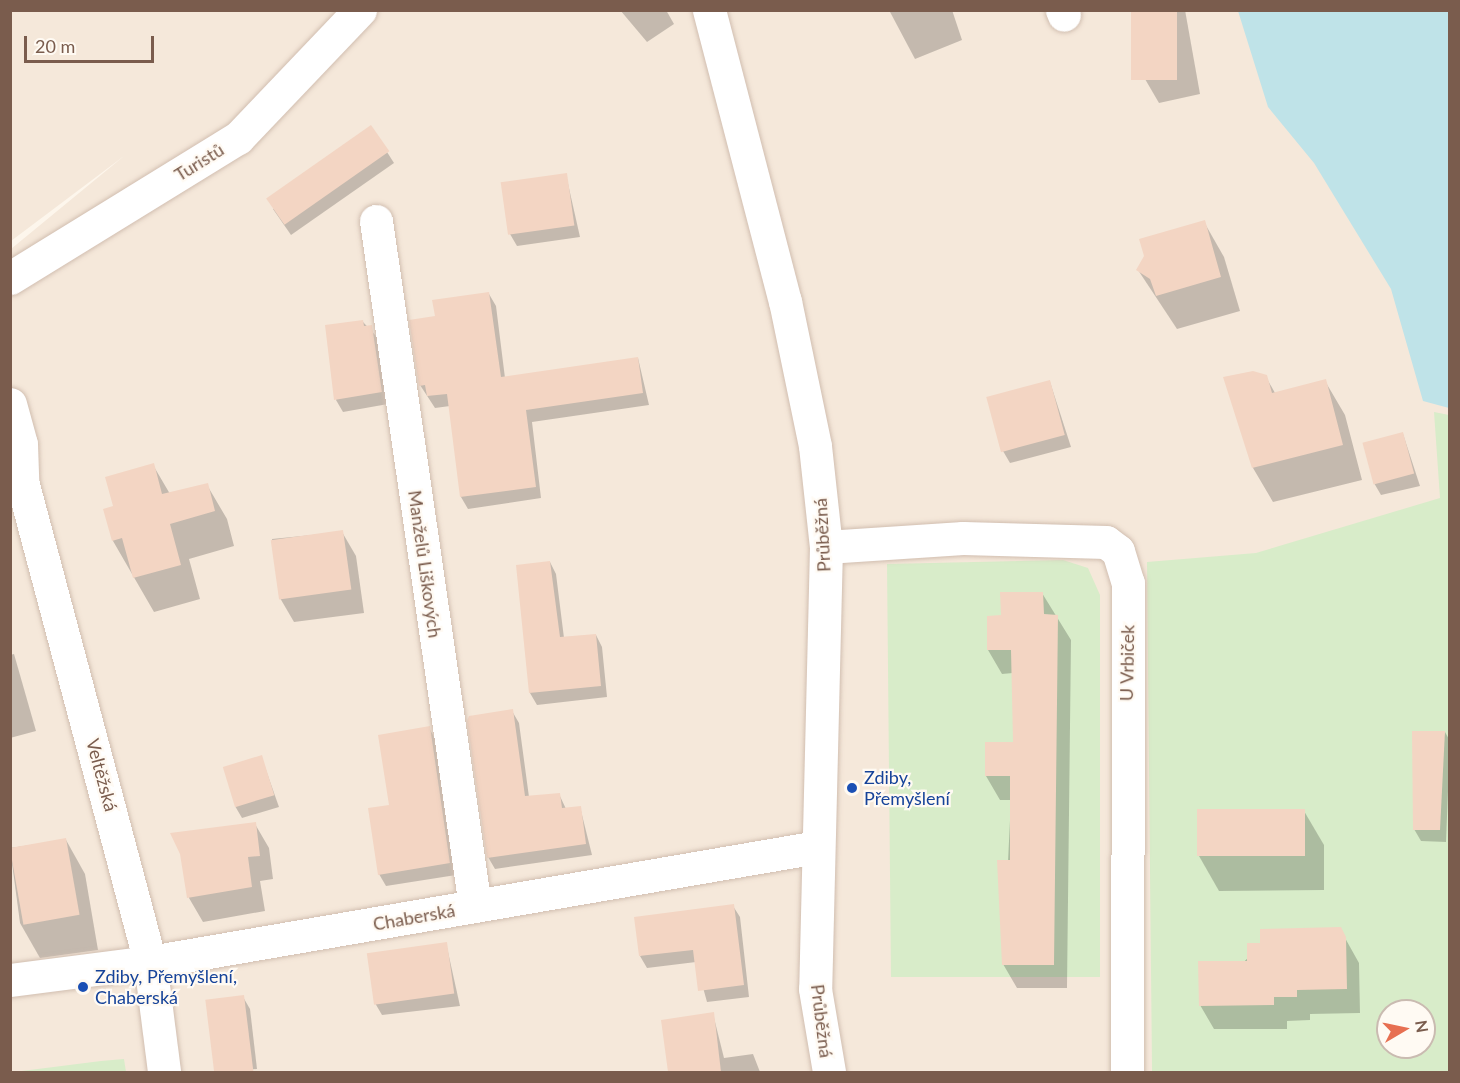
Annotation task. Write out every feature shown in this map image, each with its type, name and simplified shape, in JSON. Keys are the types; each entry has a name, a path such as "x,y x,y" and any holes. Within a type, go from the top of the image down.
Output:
{"street":[{"name":"Turistů","path":"10,278 238,138 360,10"},
{"name":"Průběžná","path":"709,10 785,302 814,446 826,547 815,988 829,1072"},
{"name":"Manželů Liškových","path":"376,221 475,906"},
{"name":"Veltěžská","path":"10,404 21,444 22,481 150,962 164,1072"},
{"name":"U Vrbiček","path":"826,547 963,538 1106,542 1118,551 1128,584 1126,1072"},
{"name":"Chaberská","path":"10,980 150,962 817,847"}],"shaded area":[{"path":"11,11 1449,11 1449,1072 11,1072 11,249 124,156 11,241"}],"green space":[{"path":"1434,412 1449,415 1449,1072 1152,1072 1147,562 1256,553 1440,498"},
{"path":"1063,560 1088,568 1100,595 1100,977 891,977 887,564"},
{"path":"124,1059 126,1072 14,1072 101,1061"}],"water":[{"path":"1238,11 1449,11 1449,408 1423,401 1391,289 1314,163 1268,107"}],"building":[{"path":"1131,10 1177,10 1177,80 1131,80"},
{"path":"371,125 389,151 285,225 266,198"},
{"path":"567,173 574,225 508,235 501,182"},
{"path":"1205,220 1221,277 1156,296 1150,279 1136,270 1144,256 1139,239"},
{"path":"489,292 501,377 638,357 643,393 526,410 536,487 460,497 447,394 427,396 425,385 419,386 409,320 435,316 432,300"},
{"path":"363,320 364,326 372,325 382,392 334,400 325,325"},
{"path":"1253,371 1267,375 1272,393 1326,379 1343,445 1252,468 1223,377"},
{"path":"1050,380 1065,435 1001,452 986,397"},
{"path":"1403,432 1414,474 1374,484 1362,443"},
{"path":"154,463 162,494 208,483 215,511 170,524 181,565 133,578 122,538 112,541 103,509 113,506 105,477"},
{"path":"343,530 351,589 279,600 271,540"},
{"path":"550,561 560,637 596,634 601,686 529,693 516,565"},
{"path":"1000,592 1043,592 1044,614 1058,615 1054,965 1002,965 997,860 1010,860 1010,776 985,776 985,742 1013,742 1011,650 987,650 987,616 1001,615"},
{"path":"513,709 525,796 560,793 562,808 581,806 586,844 487,858 467,721 469,716"},
{"path":"430,726 450,863 378,875 368,808 389,805 378,735"},
{"path":"1412,731 1445,731 1440,830 1413,830"},
{"path":"262,755 274,795 235,807 223,767"},
{"path":"1197,809 1305,809 1305,856 1197,856"},
{"path":"256,822 260,856 248,857 252,887 187,898 180,854 170,833"},
{"path":"66,838 80,915 23,925 10,848"},
{"path":"734,904 744,985 698,991 693,950 639,956 634,917"},
{"path":"1341,927 1346,937 1347,989 1297,990 1297,997 1274,997 1274,1005 1199,1006 1198,961 1247,961 1247,943 1260,943 1260,929"},
{"path":"447,942 454,993 374,1005 367,953"},
{"path":"244,995 253,1072 214,1072 205,1000"},
{"path":"714,1012 721,1072 668,1072 661,1020"}],"place":[{"name":"Zdiby, Přemyšlení","path":"852,788"},
{"name":"Zdiby, Přemyšlení, Chaberská","path":"83,987"}]}
